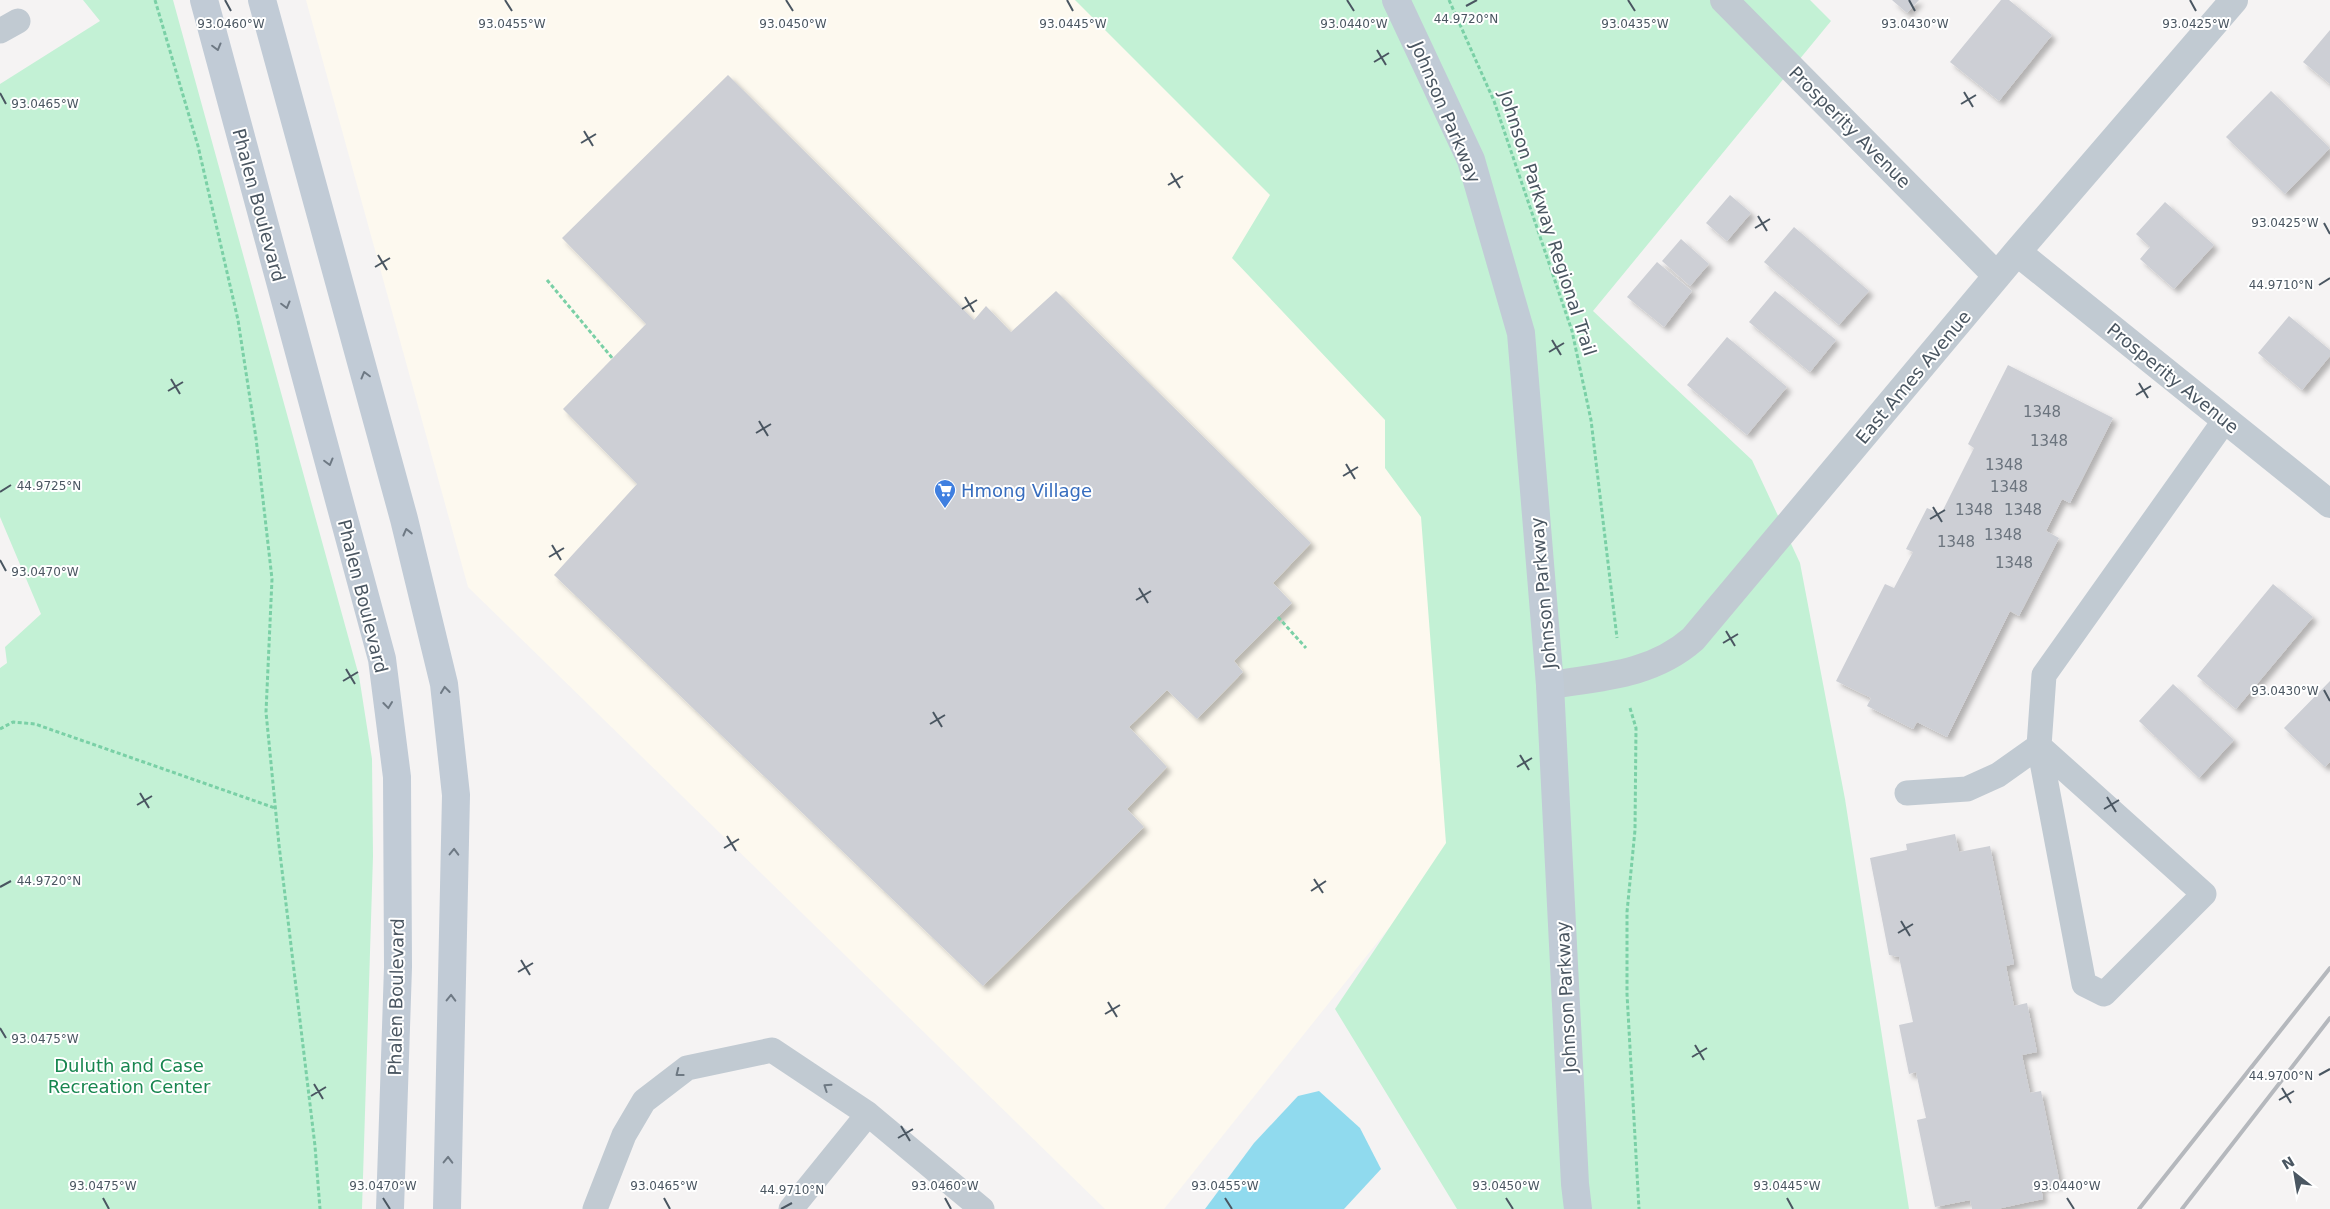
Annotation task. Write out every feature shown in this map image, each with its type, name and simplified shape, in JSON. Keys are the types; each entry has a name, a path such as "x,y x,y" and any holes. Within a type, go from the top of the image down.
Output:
{"main road":[{"name":"Phalen Boulevard","path":"204,0 382,659 397,777 398,967 390,1209"},
{"path":"262,0 402,510 444,684 456,795 447,1209"},
{"name":"Johnson Parkway","path":"1396,0 1471,160 1521,333 1550,685 1575,1184 1578,1209"}],"street":[{"name":"Prosperity Avenue","path":"1724,0 1997,276"},
{"name":"East Ames Avenue","path":"1550,685 1622,675 1655,664 1676,654 1693,639 1747,577 2017,252 2234,0"},
{"name":"Prosperity Avenue","path":"2017,252 2330,504"}],"lane":[{"path":"2039,746 2204,894 2104,994 2084,984 2039,746 2044,675 2225,420"},
{"path":"1907,794 1966,789 1998,774 2039,746"},
{"path":"594,1209 624,1135 644,1101 687,1068 772,1050 868,1114 982,1209"},
{"path":"792,1209 868,1114"}],"path":[{"path":"155,0 163,21 205,175 238,320 256,438 272,579 266,712 320,1209"},
{"name":"Johnson Parkway Regional Trail","path":"1448,0 1494,101 1572,331 1591,420 1614,612"},
{"path":"547,280 612,359"},
{"path":"1278,617 1306,648"},
{"path":"0,729 12,722 35,724 275,808"},
{"path":"1636,728 1635,830 1627,912 1627,994 1639,1209"}],"shaded area":[{"path":"306,0 1339,0 1501,788 1164,1209 1105,1209 468,587"}],"green space":[{"name":"Duluth and Case Recreation Center","path":"83,0 173,0 359,676 372,759 373,856 362,1209 0,1209 0,668 7,663 5,647 41,614 0,517 0,84 100,21"},
{"path":"1075,0 1810,0 1831,21 1593,311 1752,460 1800,563 1845,799 1909,1209 1457,1209 1335,1009 1446,843 1421,517 1385,468 1385,420 1232,258 1270,195"}],"water":[{"path":"1319,1091 1360,1128 1381,1169 1344,1209 1205,1209 1254,1143 1298,1096"}],"building":[{"path":"1892,0 1919,0 1907,13"},
{"path":"2001,0 2009,0 2052,35 1999,101 1950,62"},
{"path":"2330,30 2330,84 2303,62"},
{"name":"Hmong Village","path":"728,75 974,320 986,306 1011,332 1056,291 1311,543 1273,583 1292,603 1234,661 1243,672 1197,719 1167,690 1129,727 1167,767 1127,809 1144,827 983,986 554,575 637,484 563,409 646,324 562,238"},
{"path":"2271,91 2330,148 2285,194 2226,137"},
{"path":"1730,195 1751,213 1727,241 1706,223"},
{"path":"2165,202 2214,245 2174,289 2140,259 2150,247 2136,234"},
{"path":"1794,227 1869,291 1839,325 1764,262"},
{"path":"1681,239 1709,264 1690,286 1662,261"},
{"path":"1657,262 1692,291 1664,327 1627,297"},
{"path":"1775,291 1836,340 1810,372 1749,322"},
{"path":"2289,316 2330,350 2330,356 2302,390 2258,353"},
{"path":"1727,337 1787,387 1747,435 1687,385"},
{"path":"2008,365 2113,418 2070,503 2062,499 2046,531 2059,538 2019,616 2010,611 1947,737 1917,722 1913,729 1867,706 1871,698 1836,681 1885,584 1894,588 1913,552 1906,549 1927,508 1941,514 1974,448 1968,444"},
{"path":"2273,584 2313,617 2236,709 2197,676"},
{"path":"2330,681 2330,762 2325,767 2284,728"},
{"path":"2173,684 2234,740 2199,778 2139,721"},
{"path":"1955,834 1959,852 1990,846 2014,964 2006,966 2014,1006 2027,1003 2037,1052 2022,1055 2030,1093 2041,1091 2060,1184 2041,1187 2043,1199 1997,1209 1972,1209 1970,1200 1935,1207 1917,1120 1926,1118 1916,1072 1909,1074 1899,1025 1913,1022 1899,957 1889,955 1870,858 1907,850 1906,844"}],"railway":[{"path":"2139,1209 2330,968"},
{"path":"2182,1209 2330,1018"}],"place":[{"name":"Hmong Village","path":"945,509"}]}
